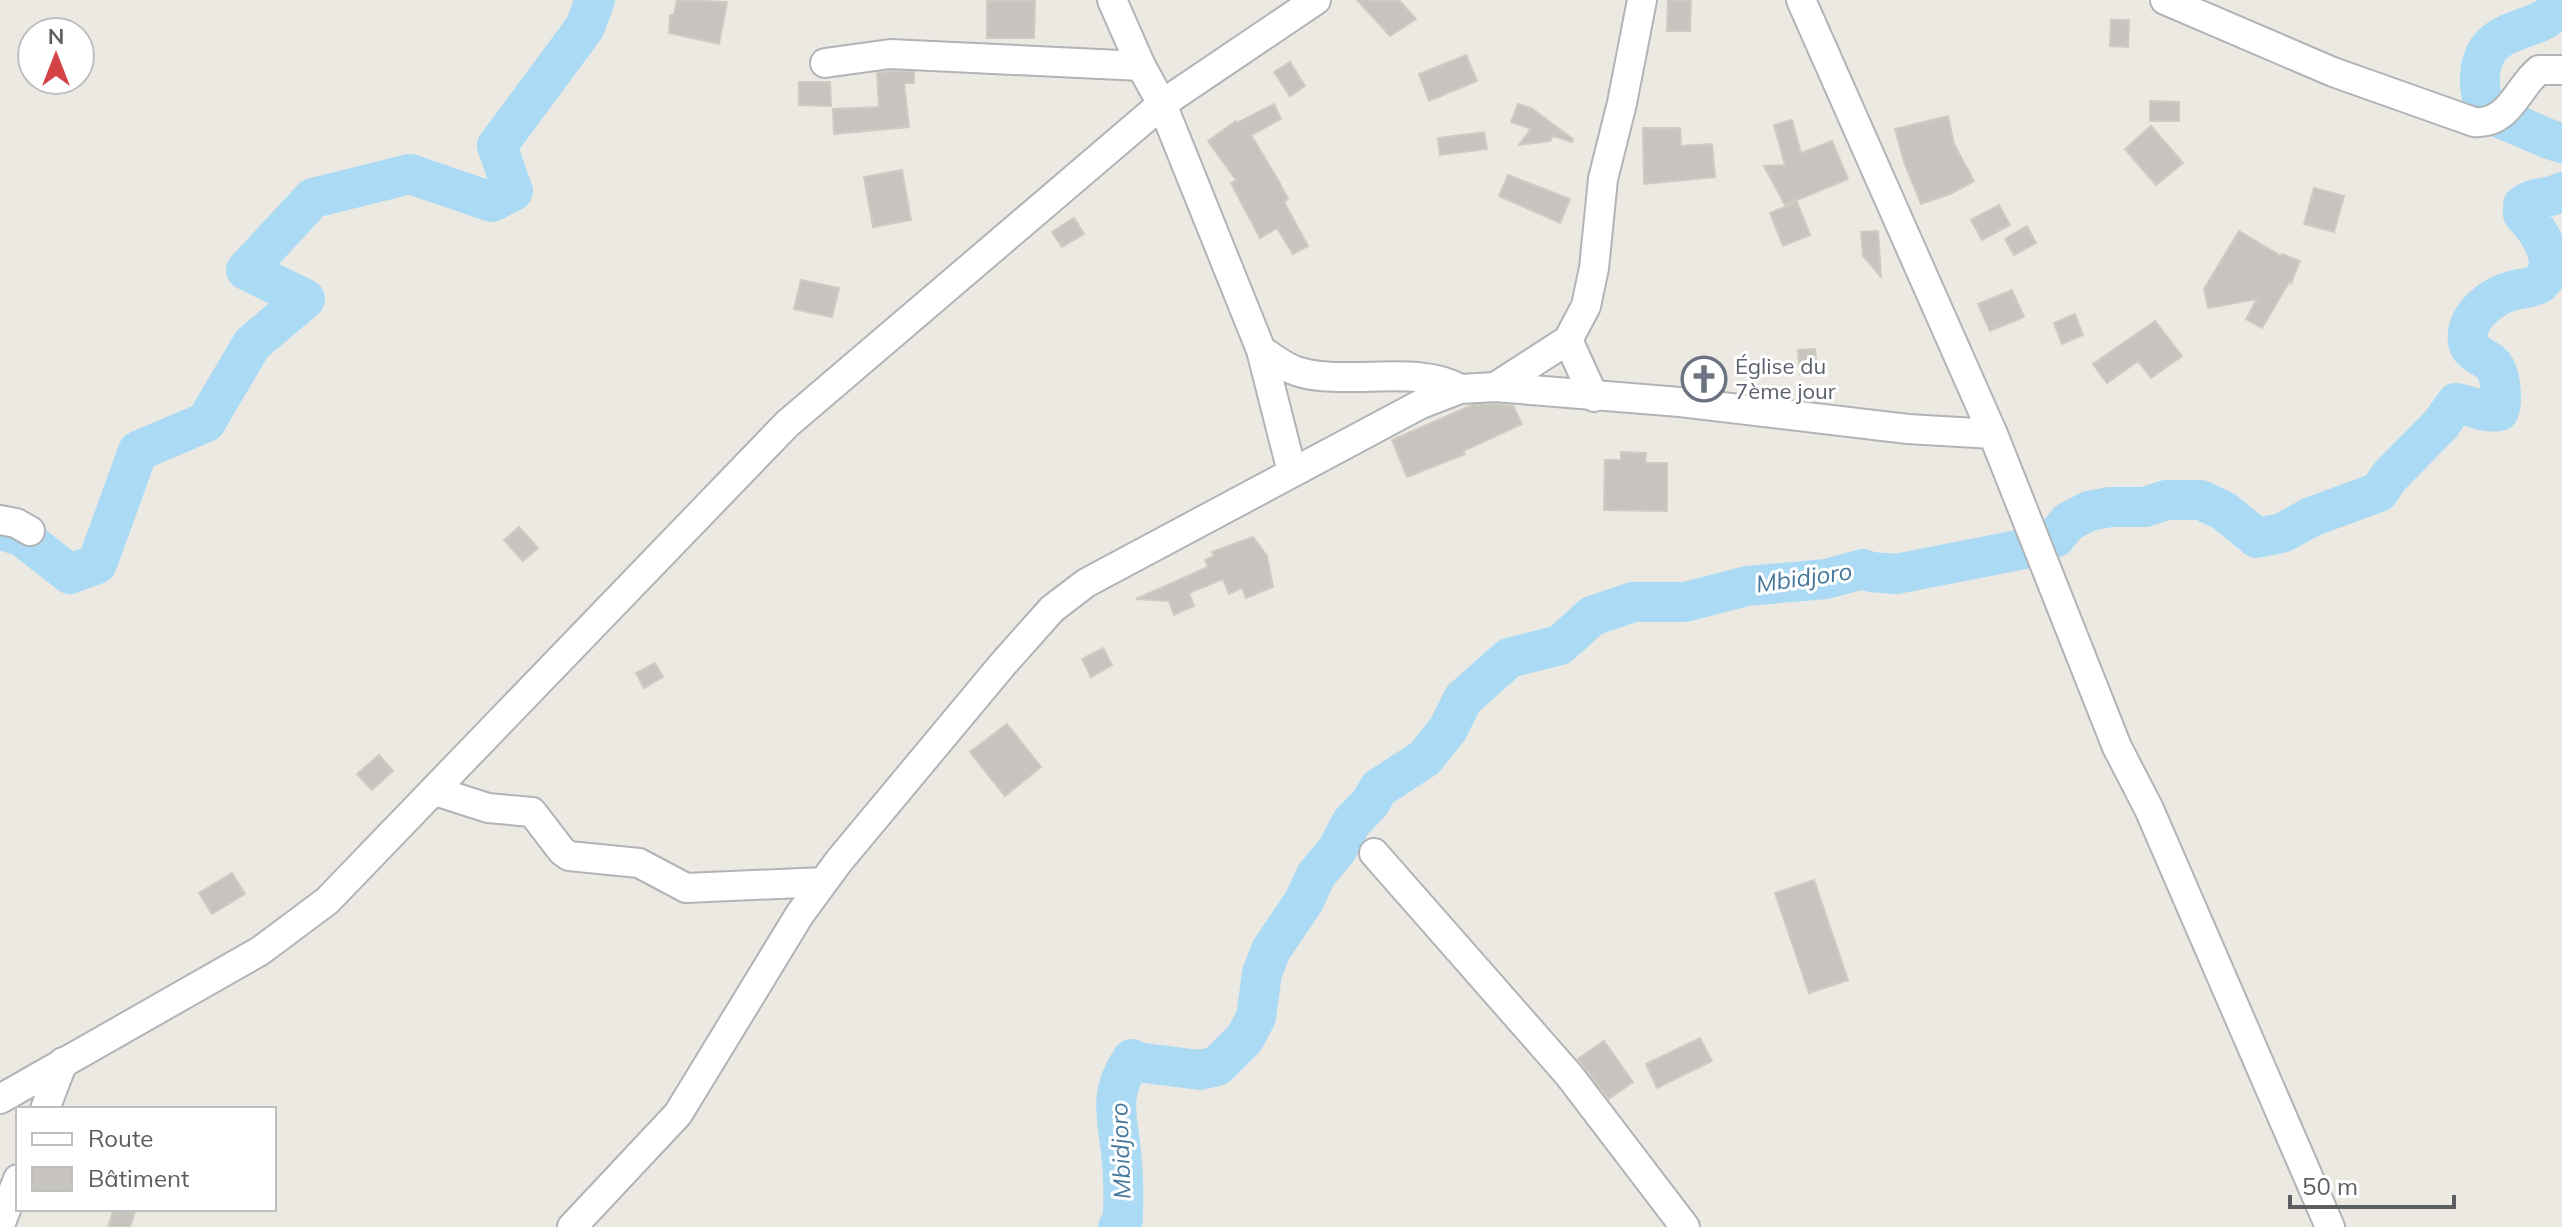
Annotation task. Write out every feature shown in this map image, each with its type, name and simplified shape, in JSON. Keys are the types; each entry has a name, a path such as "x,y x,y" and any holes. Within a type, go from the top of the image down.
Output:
{"street":[{"path":"1112,0 1141,66 1162,104 1261,350 1292,472"},
{"path":"0,1099 260,951 327,901 787,424 1162,104 1316,0"},
{"path":"1495,387 1568,340 1586,306 1594,268 1603,179 1642,0"},
{"path":"1801,0 1993,434 2117,747 2149,809 2330,1227"},
{"path":"2165,0 2333,72 2474,122 2484,123 2497,117 2515,102 2539,70 2562,70"},
{"path":"825,63 875,55 913,54 990,61 1141,66"},
{"path":"1568,340 1594,397"},
{"path":"1261,350 1300,372 1342,377 1435,380 1460,389"},
{"path":"572,1227 678,1114 800,914 823,882 1003,664 1052,609 1086,583 1421,404 1460,389 1495,387 1680,402 1908,429 1993,434"},
{"path":"0,520 16,523 30,531"},
{"path":"435,791 488,808 532,812 569,856 639,863 682,887 823,882"},
{"path":"1374,853 1569,1075 1685,1227"},
{"path":"46,1107 63,1062"},
{"path":"0,1226 16,1184"}],"building":[{"path":"677,0 727,2 719,44 669,33 670,15 674,15"},
{"path":"1357,0 1399,0 1416,19 1390,36"},
{"path":"1668,0 1691,0 1690,31 1667,31"},
{"path":"987,1 1035,1 1034,38 987,38"},
{"path":"2111,20 2129,20 2128,47 2110,46"},
{"path":"1466,55 1477,81 1429,101 1419,74"},
{"path":"1290,62 1305,86 1290,96 1274,72"},
{"path":"914,72 914,83 904,83 909,127 834,134 833,109 879,107 877,73"},
{"path":"799,82 830,82 831,106 799,105"},
{"path":"2150,101 2179,102 2179,121 2150,121"},
{"path":"1274,104 1281,119 1251,135 1288,199 1284,202 1308,246 1293,254 1277,228 1260,238 1231,183 1236,180 1208,141 1236,121"},
{"path":"1518,104 1531,108 1573,139 1572,142 1553,136 1550,141 1519,145 1531,129 1511,122"},
{"path":"1948,116 1954,144 1974,181 1921,204 1895,129"},
{"path":"1792,120 1801,153 1832,141 1848,179 1785,205 1764,166 1785,165 1774,125"},
{"path":"2151,126 2183,163 2156,185 2125,149"},
{"path":"1643,128 1680,128 1681,146 1712,144 1715,177 1644,184"},
{"path":"1484,132 1487,149 1440,155 1438,138"},
{"path":"902,170 911,220 873,227 864,177"},
{"path":"1508,175 1570,199 1560,223 1499,196"},
{"path":"2314,188 2344,196 2334,232 2304,224"},
{"path":"1797,202 1810,235 1783,246 1770,213"},
{"path":"1999,205 2010,225 1982,240 1971,220"},
{"path":"1074,218 1084,234 1062,247 1052,232"},
{"path":"2027,226 2036,243 2014,255 2005,239"},
{"path":"1878,231 1881,277 1863,256 1861,232"},
{"path":"2239,231 2281,256 2300,261 2291,283 2262,328 2246,319 2257,299 2208,308 2204,289"},
{"path":"801,280 839,288 832,317 794,309"},
{"path":"2012,290 2024,317 1990,331 1978,304"},
{"path":"2075,314 2083,335 2062,344 2054,323"},
{"path":"2155,321 2182,356 2151,378 2138,361 2107,383 2093,364"},
{"path":"1815,349 1817,372 1800,374 1798,350"},
{"path":"1692,367 1721,371 1718,389 1689,386"},
{"path":"1472,405 1513,406 1522,424 1463,451 1465,454 1407,477 1392,440"},
{"path":"1621,452 1646,453 1645,463 1667,463 1667,511 1604,510 1605,460 1621,460"},
{"path":"519,527 538,548 523,561 504,540"},
{"path":"1253,537 1267,556 1273,587 1246,598 1242,588 1229,594 1223,579 1189,593 1194,606 1174,615 1169,601 1136,599 1208,567 1205,560 1214,556 1212,552"},
{"path":"1103,648 1112,665 1091,677 1082,659"},
{"path":"655,663 663,677 644,688 636,673"},
{"path":"1007,724 1041,767 1005,796 970,752"},
{"path":"379,755 393,771 372,790 357,774"},
{"path":"232,873 245,894 212,914 199,893"},
{"path":"1814,880 1848,980 1809,993 1775,893"},
{"path":"1700,1038 1712,1061 1657,1088 1646,1064"},
{"path":"1604,1041 1633,1082 1609,1099 1578,1059"},
{"path":"113,1211 135,1211 130,1227 108,1227"}],"waterway":[{"path":"0,530 21,536 70,574 97,564 138,451 206,422 252,344 305,299 246,270 313,198 410,174 492,202 513,191 497,146 585,27 595,0"},
{"name":"Mbidjoro","path":"2562,0 2542,21 2508,34 2491,46 2480,74 2488,115 2562,143"},
{"name":"Mbidjoro","path":"1118,1227 1123,1219 1123,1183 1116,1109 1119,1085 1132,1059 1200,1070 1217,1066 1245,1038 1256,1017 1262,973 1271,950 1304,901 1316,875 1337,850 1351,823 1379,788 1425,758 1448,729 1463,699 1509,658 1560,645 1592,616 1633,602 1685,602 1747,586 1826,579 1863,569 1896,574 2024,549 2055,538 2068,522 2089,511 2110,507 2145,507 2166,500 2201,500 2224,511 2257,538 2282,533 2311,517 2379,492 2456,403 2499,411 2501,394 2497,373 2492,364 2471,349 2468,339 2470,325 2490,301 2511,291 2537,285 2546,275 2549,266 2545,247 2523,214 2523,205 2562,192"}],"place":[{"name":"Église du 7ème jour","path":"1704,379"}]}
